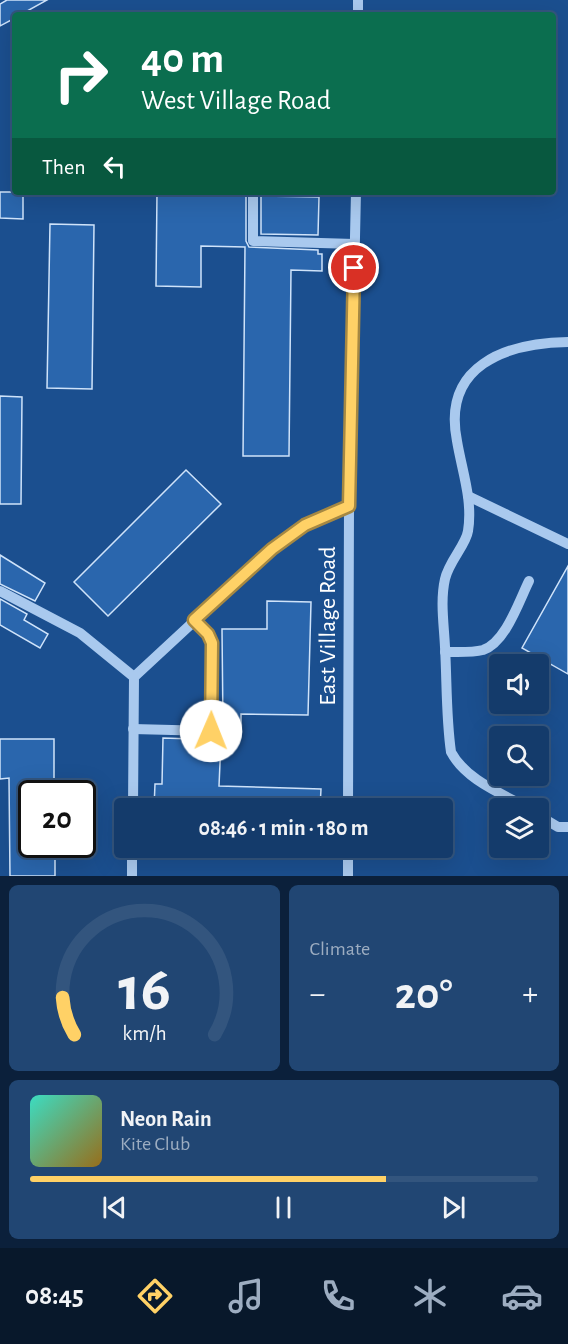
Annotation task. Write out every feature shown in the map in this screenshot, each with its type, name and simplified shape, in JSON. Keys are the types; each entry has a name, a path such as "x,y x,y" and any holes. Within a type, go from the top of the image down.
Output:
{"street":[{"path":"253,195 253,241 354,244"},
{"name":"East Village Road","path":"348,798 349,506 356,195"},
{"path":"511,798 469,774 458,764 451,752 445,580 450,561 468,532 465,469 454,414 457,394 481,365 503,351 529,345 568,342"},
{"path":"468,496 568,544"},
{"path":"133,798 134,677 272,549 305,525 349,506"},
{"path":"446,652 485,649 494,642 501,635 529,581"},
{"path":"0,591 80,633 134,677"},
{"path":"133,729 211,731 212,643 208,634 194,620"},
{"path":"549,821 558,827 568,828"},
{"path":"132,858 132,876"},
{"path":"348,858 348,876"}],"building":[{"path":"7,0 47,0 25,12 12,12 12,20 0,26 0,4"},
{"path":"0,192 23,195 23,219 0,218"},
{"path":"157,195 246,196 246,241 249,247 318,250 318,254 322,254 322,271 291,270 289,456 243,456 245,247 201,246 201,287 156,286"},
{"path":"261,196 319,197 318,235 261,234"},
{"path":"50,224 94,225 92,389 47,388"},
{"path":"0,396 22,397 21,504 0,504"},
{"path":"186,470 221,504 108,616 74,582"},
{"path":"0,555 45,583 35,601 0,584"},
{"path":"568,566 568,674 549,663 549,654 533,654 522,648"},
{"path":"0,599 27,614 24,620 48,634 40,648 0,625"},
{"path":"267,601 311,602 308,715 241,714 241,725 223,725 222,629 267,629"},
{"path":"163,738 221,740 219,786 321,789 321,798 154,798 155,784 162,784"},
{"path":"0,739 54,739 54,780 18,780 18,858 55,858 55,876 10,876 9,778 0,779"}],"route":[{"path":"211,731 212,643 208,634 194,620 272,549 305,525 349,506 354,268"}]}
